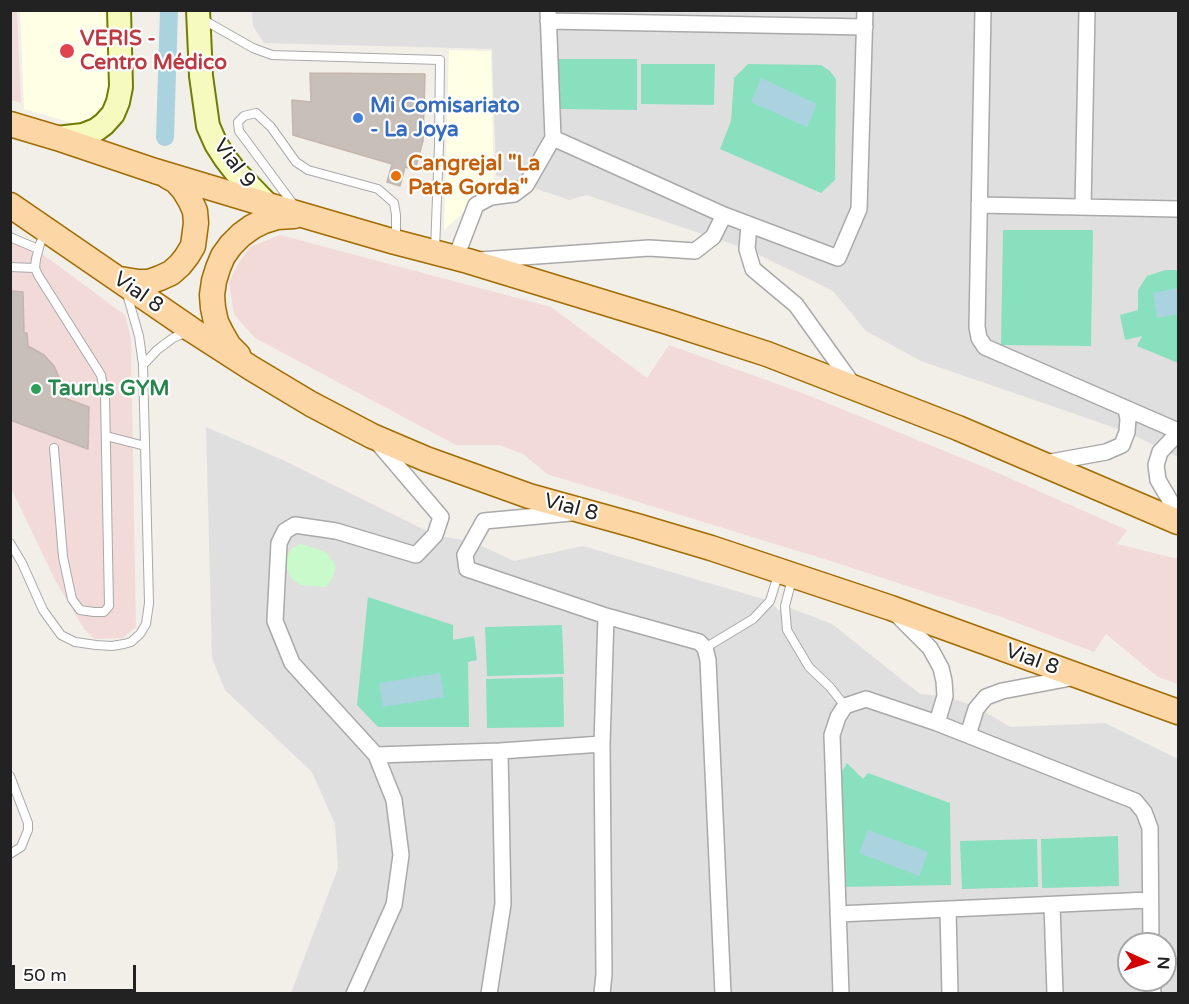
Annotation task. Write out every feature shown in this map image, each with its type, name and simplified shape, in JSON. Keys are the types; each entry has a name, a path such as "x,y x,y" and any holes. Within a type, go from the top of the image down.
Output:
{"main road":[{"path":"10,124 268,206 453,257 679,325 766,354 958,428 1179,522"},
{"path":"119,280 149,282 171,273 188,256 193,246 196,223 195,211 190,200 176,181 155,171"},
{"name":"Vial 8","path":"10,205 42,240 119,280 251,368 311,404 372,436 491,484 582,512 648,529 786,573 891,608 1179,712"},
{"path":"251,368 229,346 216,322 212,295 220,262 231,245 252,227 277,217 309,217"}],"street":[{"path":"57,138 83,135 96,130 112,114 118,102 121,87 119,10"},
{"path":"553,138 724,215 838,258 859,209 865,10"},
{"path":"983,10 977,327 979,338 986,347 1179,432 1160,452 1156,465 1158,480 1179,514"},
{"path":"1083,207 1087,10"},
{"name":"Vial 9","path":"198,14 201,76 208,126 216,144 235,171 268,206"},
{"path":"724,215 713,237 695,251 649,248 453,257 476,205 491,197 514,194 526,185 553,138 548,16 759,18 865,27"},
{"path":"979,205 1179,208"},
{"path":"749,225 747,249 753,269 796,304 856,388"},
{"path":"1042,463 1106,453 1122,445 1127,432 1126,409"},
{"path":"354,993 394,905 401,855 394,800 376,755 292,663 274,621 279,543 285,531 295,525 336,531 416,555 435,535 441,517 372,436"},
{"path":"582,512 484,521 465,555 467,569 606,616 699,642 705,648 708,660 723,993"},
{"path":"891,608 930,648 941,668 945,696 937,723"},
{"path":"602,993 604,974 602,744 606,616"},
{"path":"968,735 976,709 986,697 1002,691 1078,676"},
{"path":"841,993 832,735 838,717 845,706 866,699 937,723 1135,801 1144,812 1150,828 1150,932"},
{"path":"376,755 500,751 602,744"},
{"path":"489,993 503,904 500,751"},
{"path":"838,914 1149,900"},
{"path":"1052,905 1054,993"},
{"path":"948,910 950,993"}],"lane":[{"path":"198,14 254,48 272,55 440,60 439,145 453,257"},
{"path":"309,217 259,160 239,131 238,122 244,116 256,113 271,127 296,162 308,170 378,189 394,203 395,242"},
{"path":"10,237 42,240 35,268 38,275 101,375 105,395 110,606 104,612 80,610 72,599 63,557 54,448"},
{"path":"10,267 35,268"},
{"path":"10,543 22,563 43,610 61,635 75,642 118,645 131,642 140,634 146,624 149,603 143,366 140,336 133,309 119,280"},
{"path":"143,366 157,350 173,338 192,330"},
{"path":"106,435 145,446"},
{"path":"705,648 753,619 770,601 786,573"},
{"path":"786,573 787,630 810,667 845,706"},
{"path":"10,776 28,823 28,830 21,847 10,854"}],"shaded area":[{"path":"10,11 17,11 21,103 11,100"},
{"name":"VERIS - Centro Médico","path":"20,11 110,11 116,91 97,116 76,124 24,109"},
{"path":"252,11 1178,11 1178,457 1127,432 921,361 866,331 833,291 747,249 586,195 569,200 496,175 492,49 264,43 253,26"},
{"path":"449,50 491,51 494,194 476,201 444,230"},
{"path":"10,230 125,315 131,339 136,627 123,638 95,639 84,629 54,578 11,488"},
{"path":"280,235 551,307 647,378 669,345 805,394 991,470 1127,530 1117,544 1178,559 1178,684 1158,677 1106,634 1094,652 999,616 837,563 547,474 523,454 499,445 456,445 255,338 234,314 229,282 238,264 250,247"},
{"path":"206,427 283,460 435,535 473,542 514,561 583,546 770,601 779,611 785,606 832,624 920,694 945,696 977,707 1010,727 1105,723 1178,759 1178,993 291,993 338,868 335,824 312,772 225,690 212,658"}],"green space":[{"path":"558,59 637,59 637,110 558,109"},
{"path":"641,64 715,64 714,105 641,104"},
{"path":"748,64 821,65 836,79 835,180 821,193 720,149 731,121 734,78"},
{"path":"1003,230 1093,230 1091,346 1001,345"},
{"path":"1165,270 1178,270 1178,363 1137,346 1142,336 1125,340 1120,315 1138,310 1138,290 1147,276"},
{"path":"300,544 327,553 336,566 332,579 326,587 300,585 292,579 286,567 287,556 292,548"},
{"path":"368,597 453,625 453,640 474,636 477,660 468,662 469,727 378,727 357,705"},
{"path":"562,625 564,674 487,676 485,627"},
{"path":"563,677 564,727 487,728 486,679"},
{"path":"847,763 863,779 868,773 950,803 951,885 840,887 836,782"},
{"path":"1118,836 1119,886 1042,888 1041,839"},
{"path":"1037,839 1038,887 962,889 960,841"}],"water":[{"path":"761,78 817,104 807,127 751,102"},
{"path":"1178,288 1178,314 1157,318 1153,293"},
{"path":"440,673 444,697 383,707 379,683"},
{"path":"868,830 928,852 919,876 859,853"}],"building":[{"name":"Mi Comisariato - La Joya","path":"310,73 425,74 423,141 415,170 405,167 400,186 387,182 392,164 293,135 292,100 311,102"},
{"name":"Taurus GYM","path":"10,291 23,292 24,333 27,333 28,346 44,355 54,366 61,381 61,397 89,407 88,449 10,420"}],"waterway":[{"path":"165,137 169,10"}],"place":[{"name":"VERIS - Centro Médico","path":"67,51"},
{"name":"Mi Comisariato - La Joya","path":"358,118"},
{"name":"Cangrejal \"La Pata Gorda\"","path":"396,176"},
{"name":"Taurus GYM","path":"36,389"}]}
